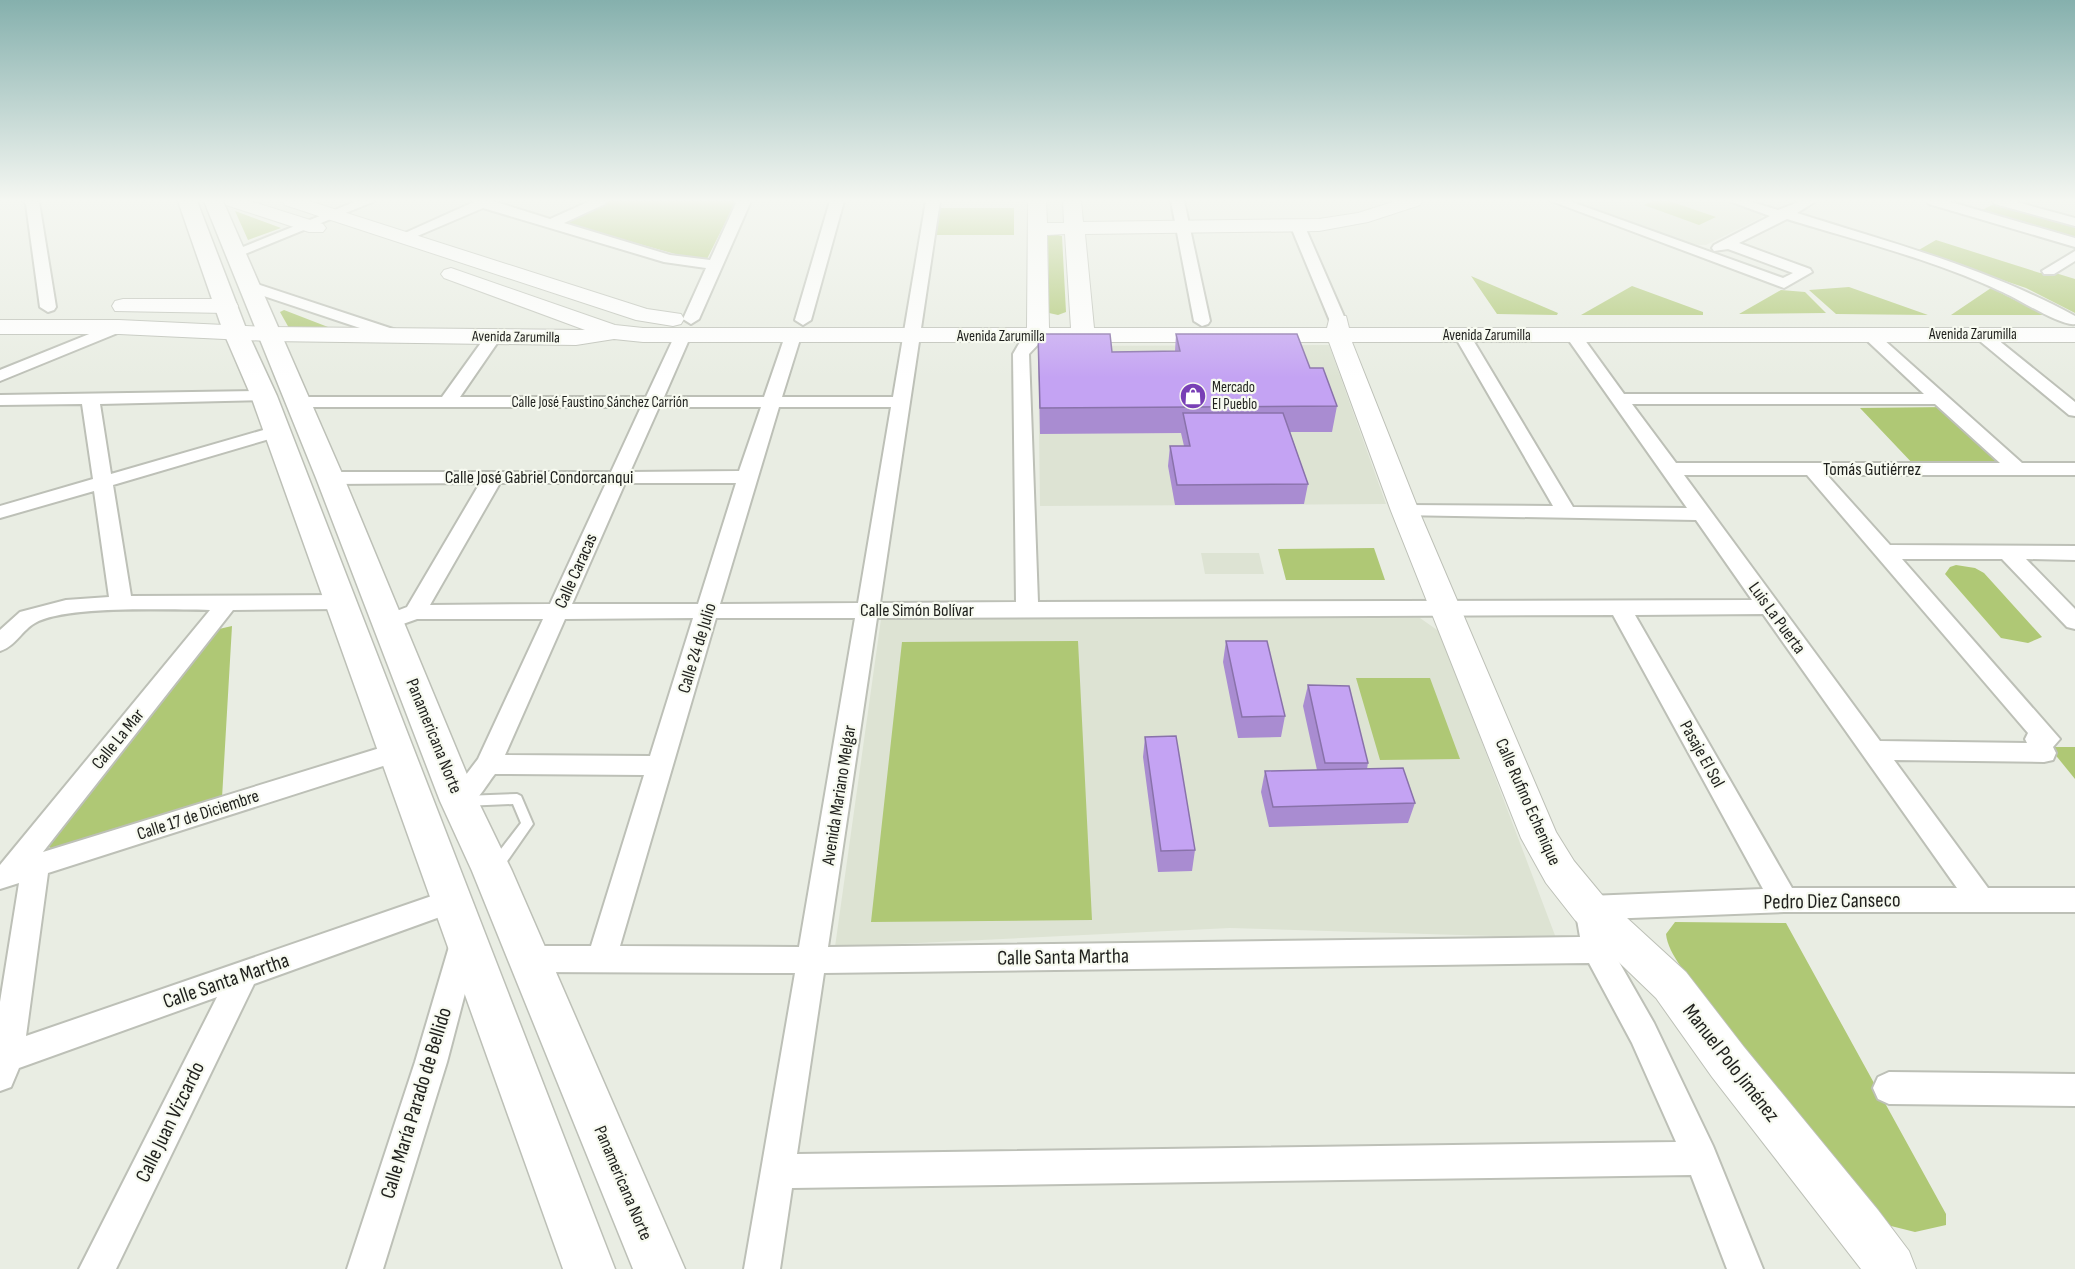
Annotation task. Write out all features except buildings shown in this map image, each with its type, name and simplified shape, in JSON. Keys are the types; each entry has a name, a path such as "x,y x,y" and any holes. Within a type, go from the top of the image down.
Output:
{"highway":[{"name":"Panamericana Norte","path":"214,260 244,324 279,410 340,602 589,1269"},
{"name":"Panamericana Norte","path":"238,260 248,286 244,324"},
{"name":"Panamericana Norte","path":"279,410 330,478 402,617 459,801 492,870 659,1269"}],"main road":[{"path":"409,260 614,332"},
{"path":"475,260 687,327"},
{"path":"1037,260 1038,328"},
{"path":"1077,260 1082,328"},
{"name":"Avenida Zarumilla","path":"0,307 48,307 393,334 576,338 614,332 687,327 1338,328 2073,325"},
{"name":"Avenida Zarumilla","path":"1082,328 1202,321 1462,335 1981,334 2073,325"},
{"name":"Avenida Zarumilla","path":"0,327 244,324"},
{"name":"Calle Rufino Echenique","path":"1338,328 1405,511 1540,838 1560,872 1589,908"},
{"name":"Manuel Polo Jiménez","path":"1589,908 1671,985 1728,1062 1861,1227 1891,1269"},
{"name":"Manuel Polo Jiménez","path":"1861,1227 1901,1269"}],"street":[{"path":"41,260 48,307"},
{"path":"678,260 715,265"},
{"name":"Calle Caracas","path":"459,801 488,764 717,260"},
{"name":"Calle 24 de Julio","path":"602,959 709,611 747,477 819,260"},
{"name":"Avenida Mariano Melgar","path":"762,1269 924,260"},
{"path":"1189,260 1202,321"},
{"path":"1311,260 1338,328"},
{"path":"1722,260 1785,283 1805,272 1772,260"},
{"path":"1925,260 1996,283 2031,298 2073,325"},
{"path":"2049,271 2067,260"},
{"path":"248,286 393,334"},
{"path":"0,376 119,327"},
{"path":"1027,609 1021,354 1038,328"},
{"path":"1868,334 2018,470"},
{"path":"1981,334 2075,411"},
{"path":"1462,335 1567,513"},
{"name":"Luis La Puerta","path":"1573,335 1981,900"},
{"path":"447,402 494,336"},
{"path":"90,399 121,603"},
{"name":"Calle José Faustino Sánchez Carrión","path":"0,400 90,399 279,410 447,402 902,402"},
{"path":"1619,399 1940,399"},
{"path":"0,512 103,482 279,410"},
{"name":"Tomás Gutiérrez","path":"1670,469 2075,469"},
{"path":"1812,469 2048,740 2037,739 2044,753 1873,750"},
{"name":"Calle José Gabriel Condorcanqui","path":"330,478 747,477"},
{"path":"402,617 493,478"},
{"path":"1405,511 1702,514"},
{"path":"1884,552 2075,553"},
{"path":"2008,553 2075,622"},
{"path":"0,643 28,617 66,607 121,603 340,602"},
{"name":"Calle La Mar","path":"15,873 227,603"},
{"name":"Pasaje El Sol","path":"1620,607 1784,900"},
{"name":"Calle Simón Bolívar","path":"402,617 557,611 1770,607"},
{"name":"Calle 17 de Diciembre","path":"15,873 396,752"},
{"path":"488,764 661,766"},
{"path":"2,1065 15,873"},
{"name":"Pedro Diez Canseco","path":"1589,908 1784,900 2075,900"},
{"name":"Calle Santa Martha","path":"2,1065 244,974 452,901"},
{"name":"Calle Rufino Echenique","path":"1589,908 1597,950 1643,1033 1701,1158 1745,1269"},
{"name":"Calle María Parado de Bellido","path":"365,1269 431,1062 466,936"},
{"name":"Calle Santa Martha","path":"529,959 812,960 1597,950"},
{"name":"Calle Juan Vizcardo","path":"97,1269 244,974"},
{"path":"1889,1088 2075,1090"},
{"path":"778,1171 1701,1158"}],"lane":[{"path":"459,801 517,799 527,824 492,870"}],"shaded area":[{"name":"Mercado El Pueblo","path":"1329,345 1386,504 1040,506 1038,346"},
{"path":"1201,553 1259,553 1264,574 1205,574"},
{"path":"1420,618 1440,632 1556,938 1230,928 835,947 881,619"}],"green space":[{"path":"1048,260 1063,260 1066,312 1058,315 1049,313"},
{"path":"1944,260 2000,260 2040,273 2049,271 2075,279 2075,313 2026,288"},
{"path":"1471,276 1558,313 1557,315 1497,314"},
{"path":"1632,286 1703,312 1703,315 1581,315"},
{"path":"1849,287 1928,315 1836,314 1809,290"},
{"path":"1991,288 2045,315 1951,315"},
{"path":"1781,290 1805,292 1826,313 1739,314"},
{"path":"284,310 328,327 289,328 280,312"},
{"path":"1948,407 2014,469 1915,466 1860,408"},
{"path":"1374,548 1385,580 1286,580 1278,549"},
{"path":"1956,565 1975,568 1984,573 2042,637 2028,643 2001,638 1945,574 1950,567"},
{"path":"232,626 222,798 58,851 46,846 219,629"},
{"path":"1078,641 1092,920 871,922 902,642"},
{"path":"1356,678 1430,678 1460,759 1380,760"},
{"path":"2049,747 2075,747 2075,779"},
{"path":"1675,922 1786,923 1946,1214 1946,1225 1915,1232 1891,1226 1771,1085 1681,966 1671,950 1666,934"}],"place":[{"name":"Mercado El Pueblo","path":"1193,396"}]}
